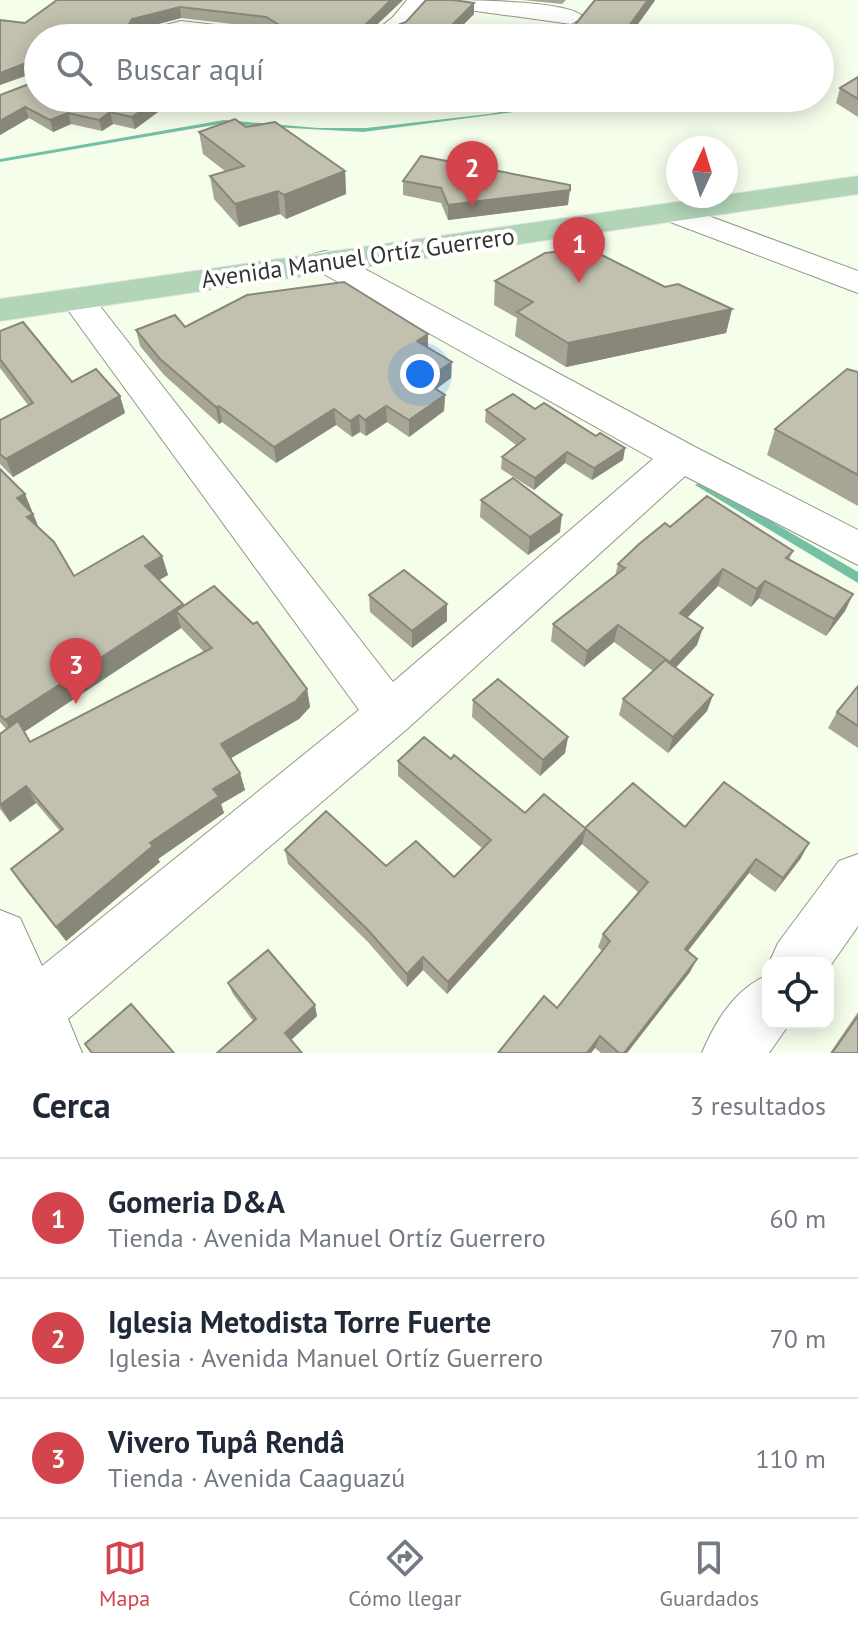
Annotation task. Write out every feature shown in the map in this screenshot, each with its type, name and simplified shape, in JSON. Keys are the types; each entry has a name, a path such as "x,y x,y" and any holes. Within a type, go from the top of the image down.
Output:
{"main road":[{"name":"Avenida Manuel Ortíz Guerrero","path":"0,310 858,185"}],"street":[{"path":"399,24 419,0"},
{"path":"447,0 580,8"},
{"path":"567,24 580,8"},
{"path":"676,213 858,283"},
{"path":"325,261 681,457 858,549"},
{"path":"77,299 390,714"},
{"path":"0,939 28,1035 681,457"},
{"path":"802,957 858,880"},
{"path":"732,1053 762,1012"}],"shaded area":[{"path":"513,112 363,132 220,124 0,162 0,159 224,120 318,128 366,128"},
{"path":"702,481 858,572 858,583 695,485"}],"building":[{"path":"57,0 391,0 366,24 278,24 266,17 180,7 132,19 129,24 24,24 24,64 0,73 0,20 25,23"},
{"path":"426,0 474,3 453,24 401,24"},
{"path":"595,0 648,0 630,24 575,24"},
{"path":"858,77 858,99 840,88"},
{"path":"24,86 24,108 0,121 0,95"},
{"path":"35,112 110,112 99,120 68,113 50,120"},
{"path":"110,112 139,112 132,117"},
{"path":"235,119 246,127 275,122 345,171 284,195 278,191 235,204 210,176 244,166 199,132"},
{"path":"421,156 570,185 570,190 448,205 441,188 403,181"},
{"path":"588,248 665,287 678,284 732,309 568,343 517,312 533,302 495,281 545,253"},
{"path":"344,282 428,334 417,341 452,362 424,381 445,395 409,420 386,406 365,420 359,415 350,421 334,409 274,447 219,406 216,407 160,359 136,330 175,315 185,327 247,295"},
{"path":"23,322 72,382 96,369 120,396 6,459 0,454 0,420 33,403 0,359 0,331"},
{"path":"847,369 858,372 858,475 775,429"},
{"path":"513,394 535,409 544,403 596,436 600,433 625,448 594,468 567,452 535,478 502,457 525,439 486,410"},
{"path":"0,469 25,494 17,498 33,514 27,517 54,542 74,576 143,536 162,556 145,566 183,604 5,720 0,715"},
{"path":"513,478 562,515 530,537 481,500"},
{"path":"707,496 793,551 786,558 853,594 834,619 765,581 757,589 723,569 680,613 703,628 670,662 618,625 587,651 553,624 625,568 618,564 639,544 665,523 670,527"},
{"path":"404,570 447,604 412,631 369,595"},
{"path":"214,586 253,624 257,622 307,689 296,701 221,744 240,773 213,789 219,796 150,843 153,846 56,927 11,869 63,829 26,786 0,805 0,734 18,721 30,742 212,648 176,611"},
{"path":"665,660 713,695 673,737 623,699"},
{"path":"498,679 568,737 543,760 473,700"},
{"path":"858,686 858,726 837,712"},
{"path":"424,737 451,759 454,755 525,813 544,794 585,828 633,783 685,827 724,782 809,843 783,878 756,859 685,949 697,959 624,1053 619,1053 600,1036 587,1053 498,1053 544,996 557,1008 610,941 603,934 648,882 586,829 448,982 423,957 407,974 367,929 285,850 326,811 386,866 416,841 454,877 491,840 398,761"},
{"path":"268,950 315,1005 285,1033 302,1053 217,1053 256,1019 228,983"},
{"path":"131,1004 174,1053 92,1053 85,1044"},
{"path":"858,1016 858,1053 832,1053"}],"place":[{"name":"Iglesia Metodista Torre Fuerte","path":"472,207"},
{"name":"Gomeria D&A","path":"579,283"},
{"name":"Vivero Tupâ Rendâ","path":"76,704"}]}
